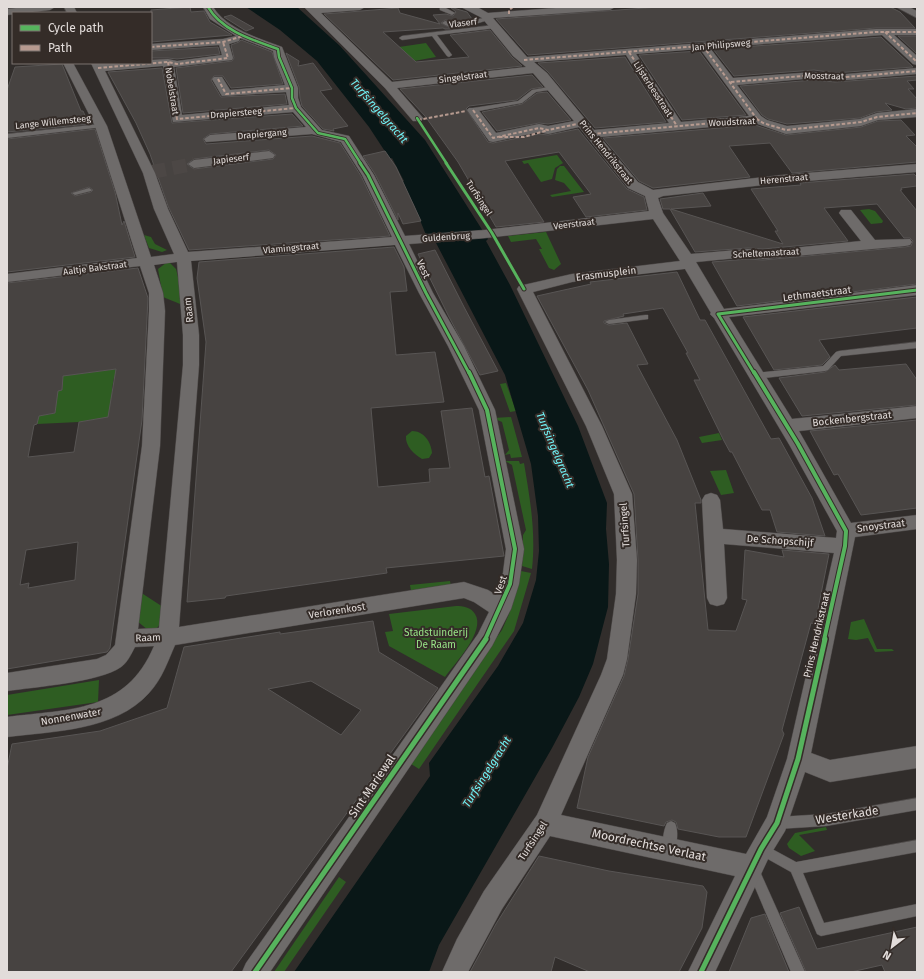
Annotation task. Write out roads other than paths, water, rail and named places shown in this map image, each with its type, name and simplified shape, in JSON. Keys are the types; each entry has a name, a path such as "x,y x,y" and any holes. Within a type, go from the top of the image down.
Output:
{"street":[{"name":"Vest","path":"208,7 214,17 243,36 278,49 279,57 292,88 292,98 296,108 315,130 321,134 345,139 368,176 426,293 456,346 487,410 515,549 513,572 501,609"},
{"path":"312,9 360,7"},
{"path":"488,21 610,7"},
{"path":"901,7 917,15"},
{"path":"7,12 49,9"},
{"path":"312,9 389,86 417,118"},
{"name":"Prins Hendrikstraat","path":"464,15 478,10 524,60 537,69 554,88 633,185 652,195"},
{"path":"885,32 917,62"},
{"name":"Jan Philipsweg","path":"524,60 885,32 917,32"},
{"path":"152,47 223,42 243,36"},
{"path":"152,63 168,62 177,64 228,58 223,42"},
{"path":"703,46 757,119"},
{"name":"Lijsterbesstraat","path":"629,52 677,126"},
{"name":"Nobelstraat","path":"168,62 177,119"},
{"name":"Raam","path":"69,64 101,126 116,184 146,262 156,293 158,311 151,446 127,638 168,637 191,365 191,335 183,257 161,209 150,172 97,65"},
{"path":"97,65 121,64"},
{"name":"Singelstraat","path":"389,86 537,69"},
{"name":"Mosstraat","path":"731,82 814,75 835,78 917,71"},
{"path":"218,79 226,94 292,88"},
{"name":"Drapiersteeg","path":"177,119 296,108"},
{"path":"473,110 496,138 509,138 540,133 582,123"},
{"name":"Woudstraat","path":"592,134 757,119 763,123 786,130 861,122 877,117 917,113"},
{"path":"101,126 127,125"},
{"name":"Drapiergang","path":"210,139 315,130"},
{"name":"Japieserf","path":"194,164 269,154"},
{"name":"Herenstraat","path":"652,195 662,192 774,180 917,168"},
{"path":"652,195 651,198 656,213 798,444 846,539"},
{"name":"Veerstraat","path":"488,234 644,216 656,213"},
{"path":"846,213 871,244"},
{"name":"Guldenbrug","path":"400,240 488,234"},
{"name":"Vlamingstraat","path":"183,257 400,240"},
{"name":"Scheltemastraat","path":"687,262 748,253 763,255 905,242"},
{"name":"Aaltje Bakstraat","path":"7,278 183,257"},
{"name":"Erasmusplein","path":"524,290 580,277 687,262"},
{"name":"Turfsingel","path":"455,972 466,948 493,900 545,822 593,720 617,659 626,594 626,537 623,494 594,426 524,290"},
{"name":"Lethmaetstraat","path":"718,314 917,290"},
{"name":"Bockenbergstraat","path":"786,426 917,412"},
{"path":"711,500 717,598"},
{"name":"Snoystraat","path":"846,539 917,522"},
{"name":"De Schopschijf","path":"714,536 846,539"},
{"name":"Prins Hendrikstraat","path":"701,972 757,859 777,823 798,759 846,539"},
{"name":"Verlorenkost","path":"168,637 464,590 481,596 501,609"},
{"name":"Sint Mariewal","path":"255,972 485,640 501,609"},
{"name":"Nonnenwater","path":"7,727 92,715 116,707 136,694 154,673 168,637"},
{"path":"7,682 97,668 108,664 122,653 127,638"},
{"path":"798,759 830,770 917,757"},
{"name":"Moordrechtse Verlaat","path":"545,822 670,839 757,859"}],"lane":[{"path":"442,8 451,14"},
{"path":"442,8 442,16"},
{"path":"464,15 470,24"},
{"path":"445,24 470,24 488,21"},
{"name":"Vlaserf","path":"402,38 434,35 488,21"},
{"path":"434,35 449,55"},
{"path":"473,110 520,102 534,91 554,88"},
{"name":"Lange Willemsteeg","path":"7,136 101,126"},
{"path":"75,193 89,190"},
{"path":"609,322 645,317"},
{"path":"756,376 825,368 839,354 917,345"},
{"name":"Westerkade","path":"777,823 826,820 917,804"},
{"path":"757,859 795,868 917,846"},
{"path":"757,859 798,972"},
{"path":"795,868 821,930 917,910"}],"water":[{"name":"Turfsingelgracht","path":"246,7 297,7 340,46 425,140 488,239 486,241 510,285 578,426 607,503 606,529 609,564 608,607 593,664 579,697 552,748 439,945 429,972 294,972 430,776 429,763 498,666 523,623 536,580 539,551 538,516 531,464 505,375 435,241 426,235 414,205 402,182 404,181 392,158 390,159 369,127 317,61 280,30"}],"tunnel":[{"path":"152,172 194,164"}],"park label":[{"name":"Stadstuinderij De Raam","path":"436,638"}]}
